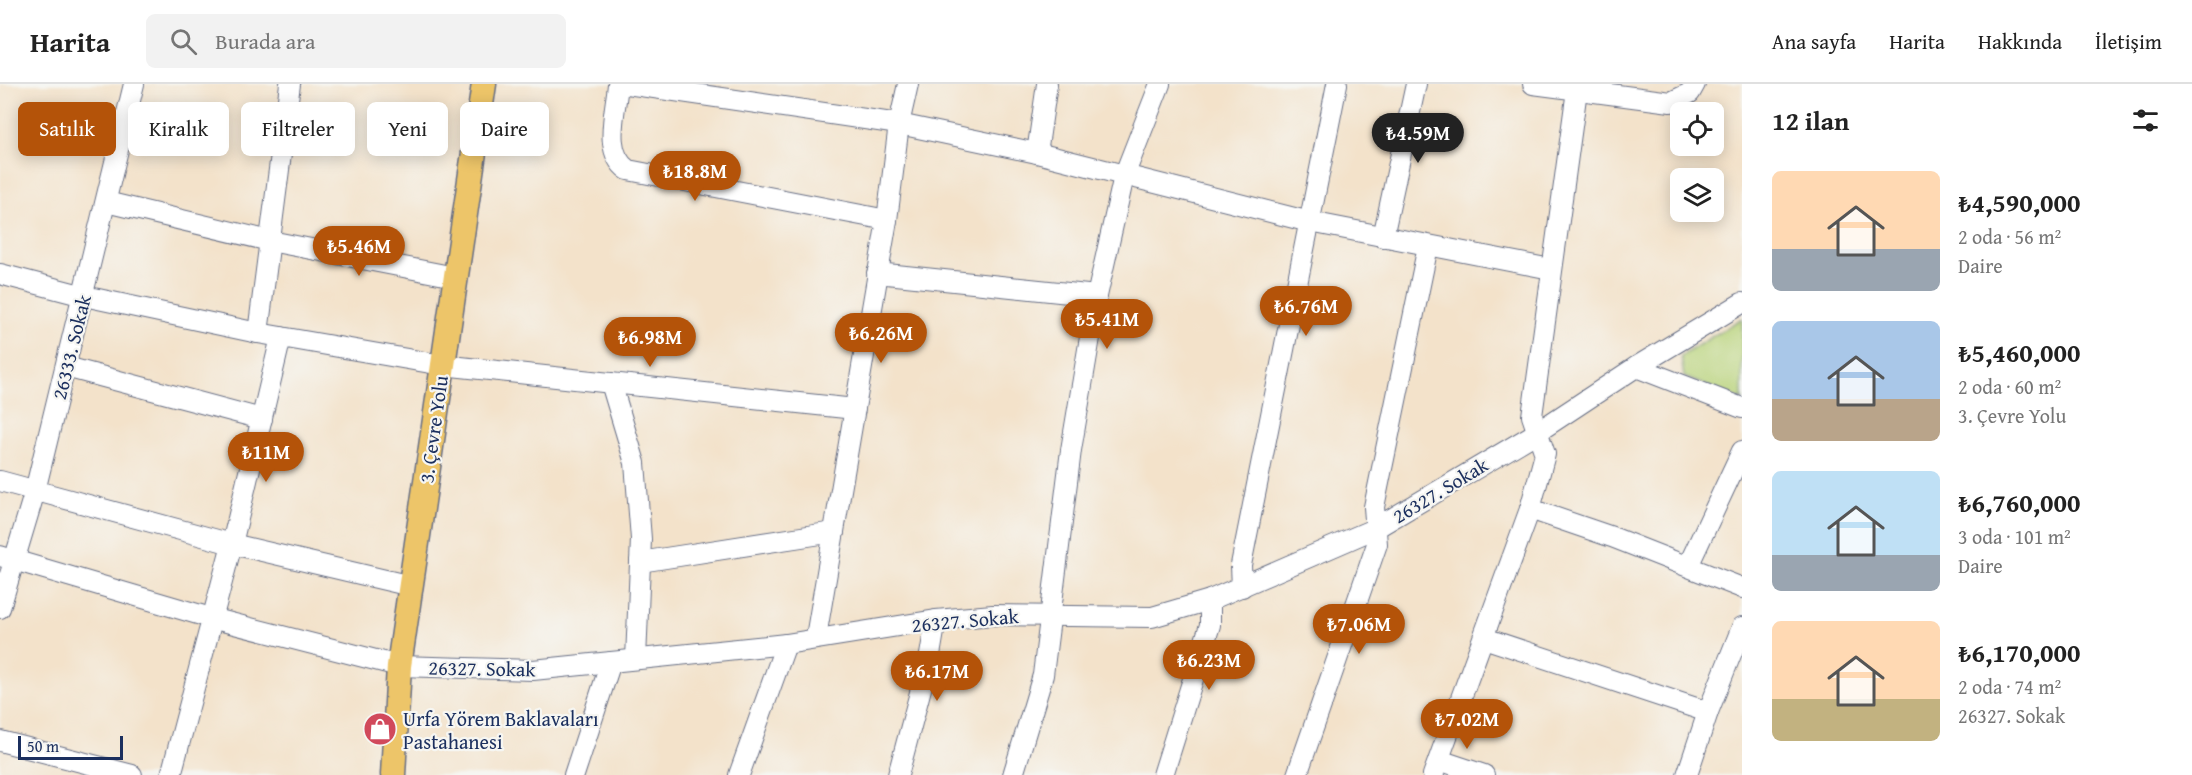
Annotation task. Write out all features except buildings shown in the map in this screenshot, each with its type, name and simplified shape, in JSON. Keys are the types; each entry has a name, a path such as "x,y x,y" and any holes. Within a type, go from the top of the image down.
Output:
{"main road":[{"name":"3. Çevre Yolu","path":"393,775 399,666 484,84"}],"street":[{"name":"26333. Sokak","path":"0,608 8,558 35,491 134,84"},
{"path":"258,333 290,84"},
{"path":"618,84 612,143 616,159 628,170 887,220"},
{"path":"627,84 899,124 1037,153 1310,222 1551,269"},
{"path":"816,637 887,220 899,124 908,84"},
{"path":"1037,153 1047,84"},
{"path":"1013,775 1043,675 1071,450 1097,296 1124,176 1160,84"},
{"path":"1242,587 1241,565 1337,84"},
{"path":"1383,237 1416,84"},
{"path":"1533,84 1671,102 1690,93 1695,84"},
{"path":"1484,775 1436,768 1530,509 1545,454 1536,434 1532,416 1577,90"},
{"path":"106,202 270,241 455,277"},
{"path":"1297,775 1377,544 1374,507 1428,246"},
{"path":"877,273 1097,296"},
{"path":"0,274 84,296 258,333 442,365 855,409"},
{"name":"26327. Sokak","path":"8,558 211,618 399,666 533,670 786,644 816,637 936,620 993,615 1152,617 1210,600 1376,528 1536,434 1636,368 1742,303"},
{"path":"171,775 232,544 281,337"},
{"path":"66,367 262,419"},
{"path":"1636,368 1742,408"},
{"path":"611,383 635,464 641,539 636,659"},
{"path":"1688,566 1742,451"},
{"path":"0,481 232,544 411,586"},
{"path":"1530,509 1742,588"},
{"path":"640,562 834,532"},
{"path":"1163,775 1210,625 1210,600"},
{"path":"898,775 930,655 936,620"},
{"path":"1687,775 1708,712 1742,627"},
{"path":"1484,638 1708,712"},
{"path":"739,775 786,644"},
{"path":"574,775 611,662"},
{"path":"0,741 132,775"}],"green space":[{"path":"1742,318 1742,400 1684,377 1681,356"}],"place":[{"name":"Urfa Yörem Baklavaları Pastahanesi","path":"380,729"}]}
